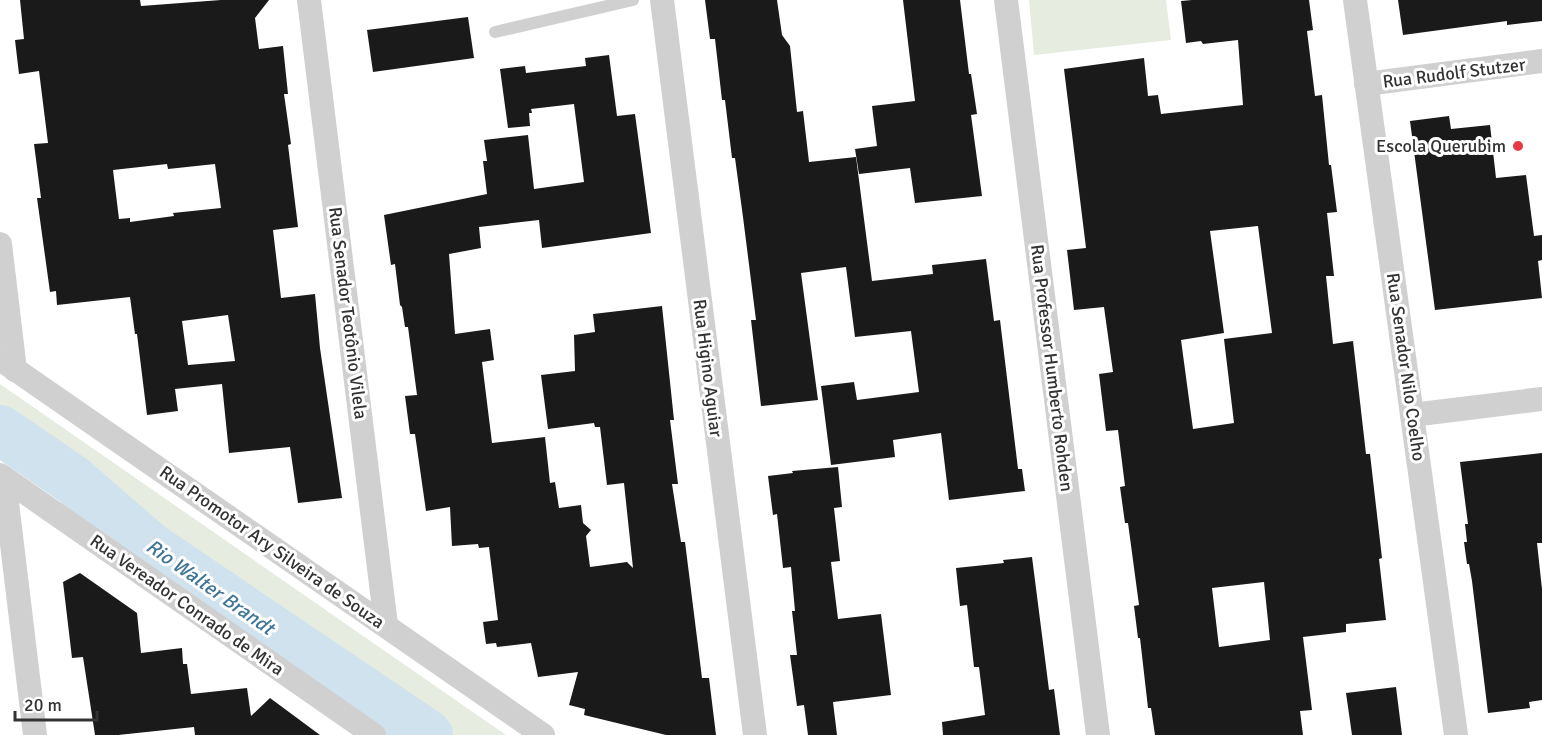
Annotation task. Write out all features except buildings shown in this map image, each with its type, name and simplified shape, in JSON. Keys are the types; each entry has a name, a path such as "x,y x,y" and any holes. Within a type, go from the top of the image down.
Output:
{"street":[{"name":"Rua Senador Teotônio Vilela","path":"309,0 386,626"},
{"name":"Rua Higino Aguiar","path":"662,0 755,735"},
{"name":"Rua Professor Humberto Rohden","path":"1006,0 1098,735"},
{"name":"Rua Senador Nilo Coelho","path":"1355,0 1456,735"},
{"name":"Rua Rudolf Stutzer","path":"1366,84 1542,62"},
{"path":"0,244 8,365"},
{"name":"Rua Promotor Ary Silveira de Souza","path":"8,365 543,735"},
{"path":"1412,415 1542,399"},
{"path":"2,477 35,735"},
{"name":"Rua Vereador Conrado de Mira","path":"2,477 374,735"}],"lane":[{"path":"495,32 633,0"}],"shaded area":[{"path":"1029,0 1166,0 1171,40 1034,55"},
{"path":"0,384 506,735 413,735 0,454"}],"waterway":[{"name":"Rio Walter Brandt","path":"0,430 73,480 150,547 428,735"}],"place":[{"name":"Escola Querubim","path":"1518,146"}]}
